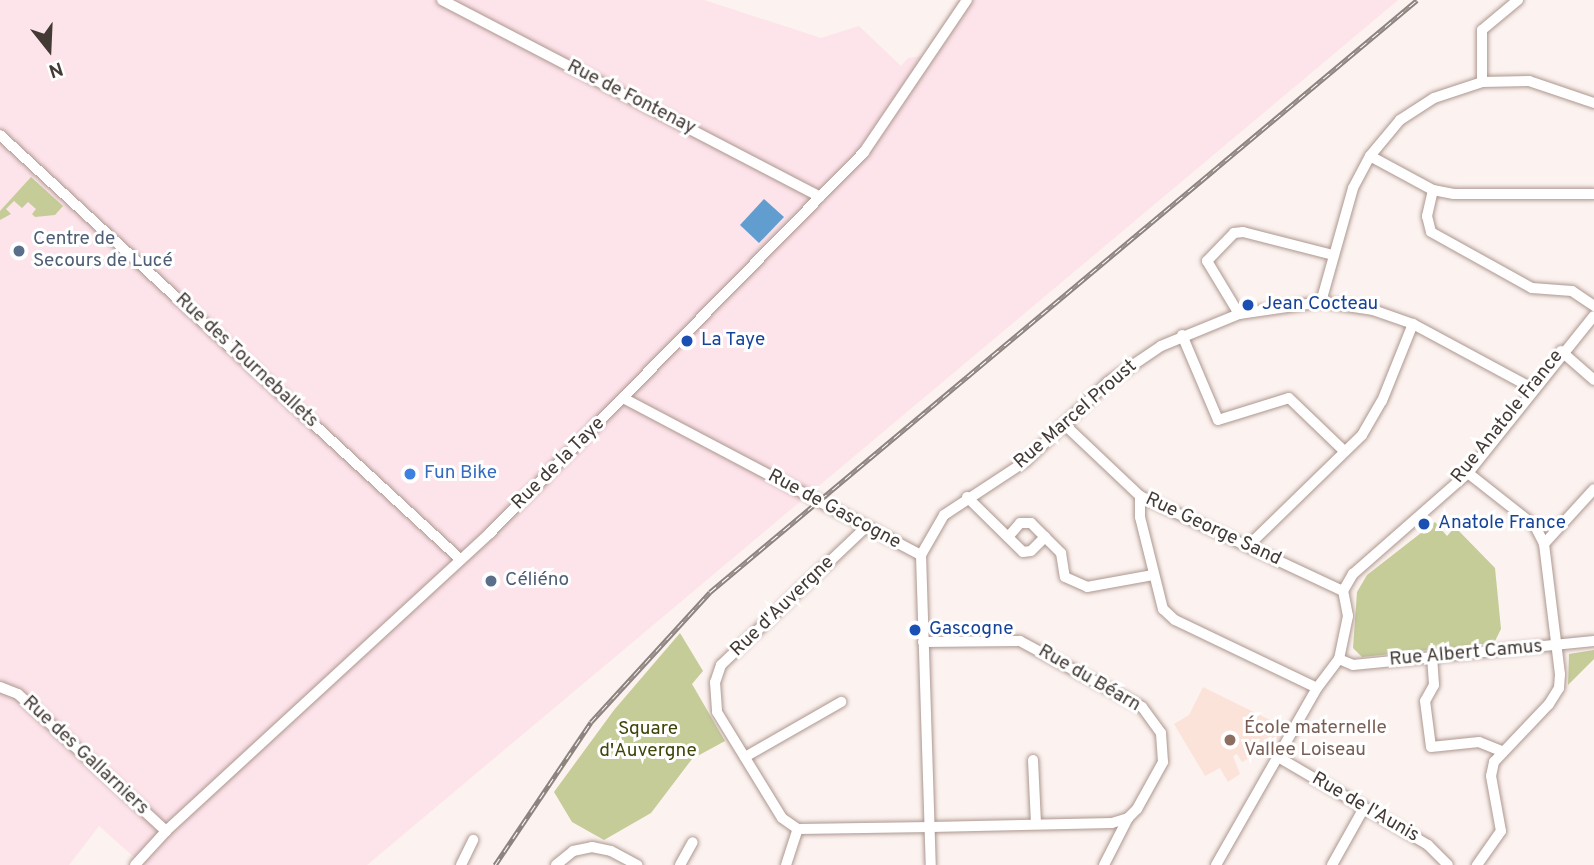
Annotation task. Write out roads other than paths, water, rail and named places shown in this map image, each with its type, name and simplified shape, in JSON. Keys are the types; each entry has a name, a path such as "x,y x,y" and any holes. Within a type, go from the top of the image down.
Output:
{"street":[{"name":"Rue de Fontenay","path":"442,0 820,197"},
{"name":"Rue de la Taye","path":"135,865 166,831 460,559 623,398 864,152 967,0"},
{"path":"1482,82 1482,30 1518,0"},
{"path":"1321,302 1353,188 1370,156 1400,120 1434,98 1482,82 1529,81 1594,103"},
{"name":"Rue des Tourneballets","path":"0,135 460,559"},
{"path":"1370,156 1433,190 1454,194 1594,194"},
{"path":"1433,190 1427,216 1431,232 1532,288 1572,291 1594,306"},
{"path":"1239,314 1207,261 1234,233 1243,232 1333,256"},
{"name":"Rue Marcel Proust","path":"921,555 944,515 967,497 1026,461 1132,364 1182,335 1239,314 1321,302 1373,310 1412,324 1532,388"},
{"name":"Rue Anatole France","path":"1343,591 1367,558 1468,473 1532,388 1594,316"},
{"path":"1248,546 1374,418 1412,324"},
{"path":"1182,335 1218,420 1289,398 1344,451"},
{"path":"1562,351 1594,380"},
{"name":"Rue de Gascogne","path":"623,398 921,555 931,865"},
{"name":"Rue George Sand","path":"1064,424 1140,496 1343,591"},
{"path":"1468,473 1535,526 1544,544 1560,674 1555,696 1502,751 1491,768 1501,831 1477,865"},
{"path":"1544,544 1594,489"},
{"path":"1140,496 1153,575 1163,609 1175,620 1317,688"},
{"path":"967,497 1023,552 1031,551 1045,537"},
{"path":"1008,537 1020,523 1031,523 1060,553 1065,577 1087,587 1153,575"},
{"name":"Rue d'Auvergne","path":"798,829 782,818 717,712 713,698 722,665 866,527"},
{"path":"1216,865 1317,688 1339,659 1348,616 1343,591"},
{"name":"Rue du Béarn","path":"923,642 1020,641 1142,708 1161,733 1163,762 1128,818 1104,865"},
{"name":"Rue Albert Camus","path":"1339,659 1353,664 1594,641"},
{"path":"1432,656 1434,685 1425,701 1430,747 1486,742 1502,751"},
{"name":"Rue des Gallarniers","path":"0,687 18,694 166,831"},
{"path":"745,757 841,702"},
{"name":"Rue de l'Aunis","path":"1278,757 1428,845 1448,865"},
{"path":"1033,760 1036,824"},
{"path":"1332,865 1364,808"},
{"path":"786,865 798,829 1036,824 1128,818"},
{"path":"461,865 473,840"},
{"path":"680,865 693,842"},
{"path":"556,865 573,851 592,847 611,851 637,865"}],"water":[{"path":"764,199 784,217 759,243 740,225"}],"railway":[{"path":"495,865 591,722 710,592 1417,0"}],"place":[{"name":"Centre de Secours de Lucé","path":"19,251"},
{"name":"Jean Cocteau","path":"1248,305"},
{"name":"La Taye","path":"687,341"},
{"name":"Fun Bike","path":"410,474"},
{"name":"Anatole France","path":"1424,524"},
{"name":"Céliéno","path":"491,581"},
{"name":"Gascogne","path":"915,630"},
{"name":"École maternelle Vallee Loiseau","path":"1230,740"}],"park label":[{"name":"Square d'Auvergne","path":"648,741"}]}
